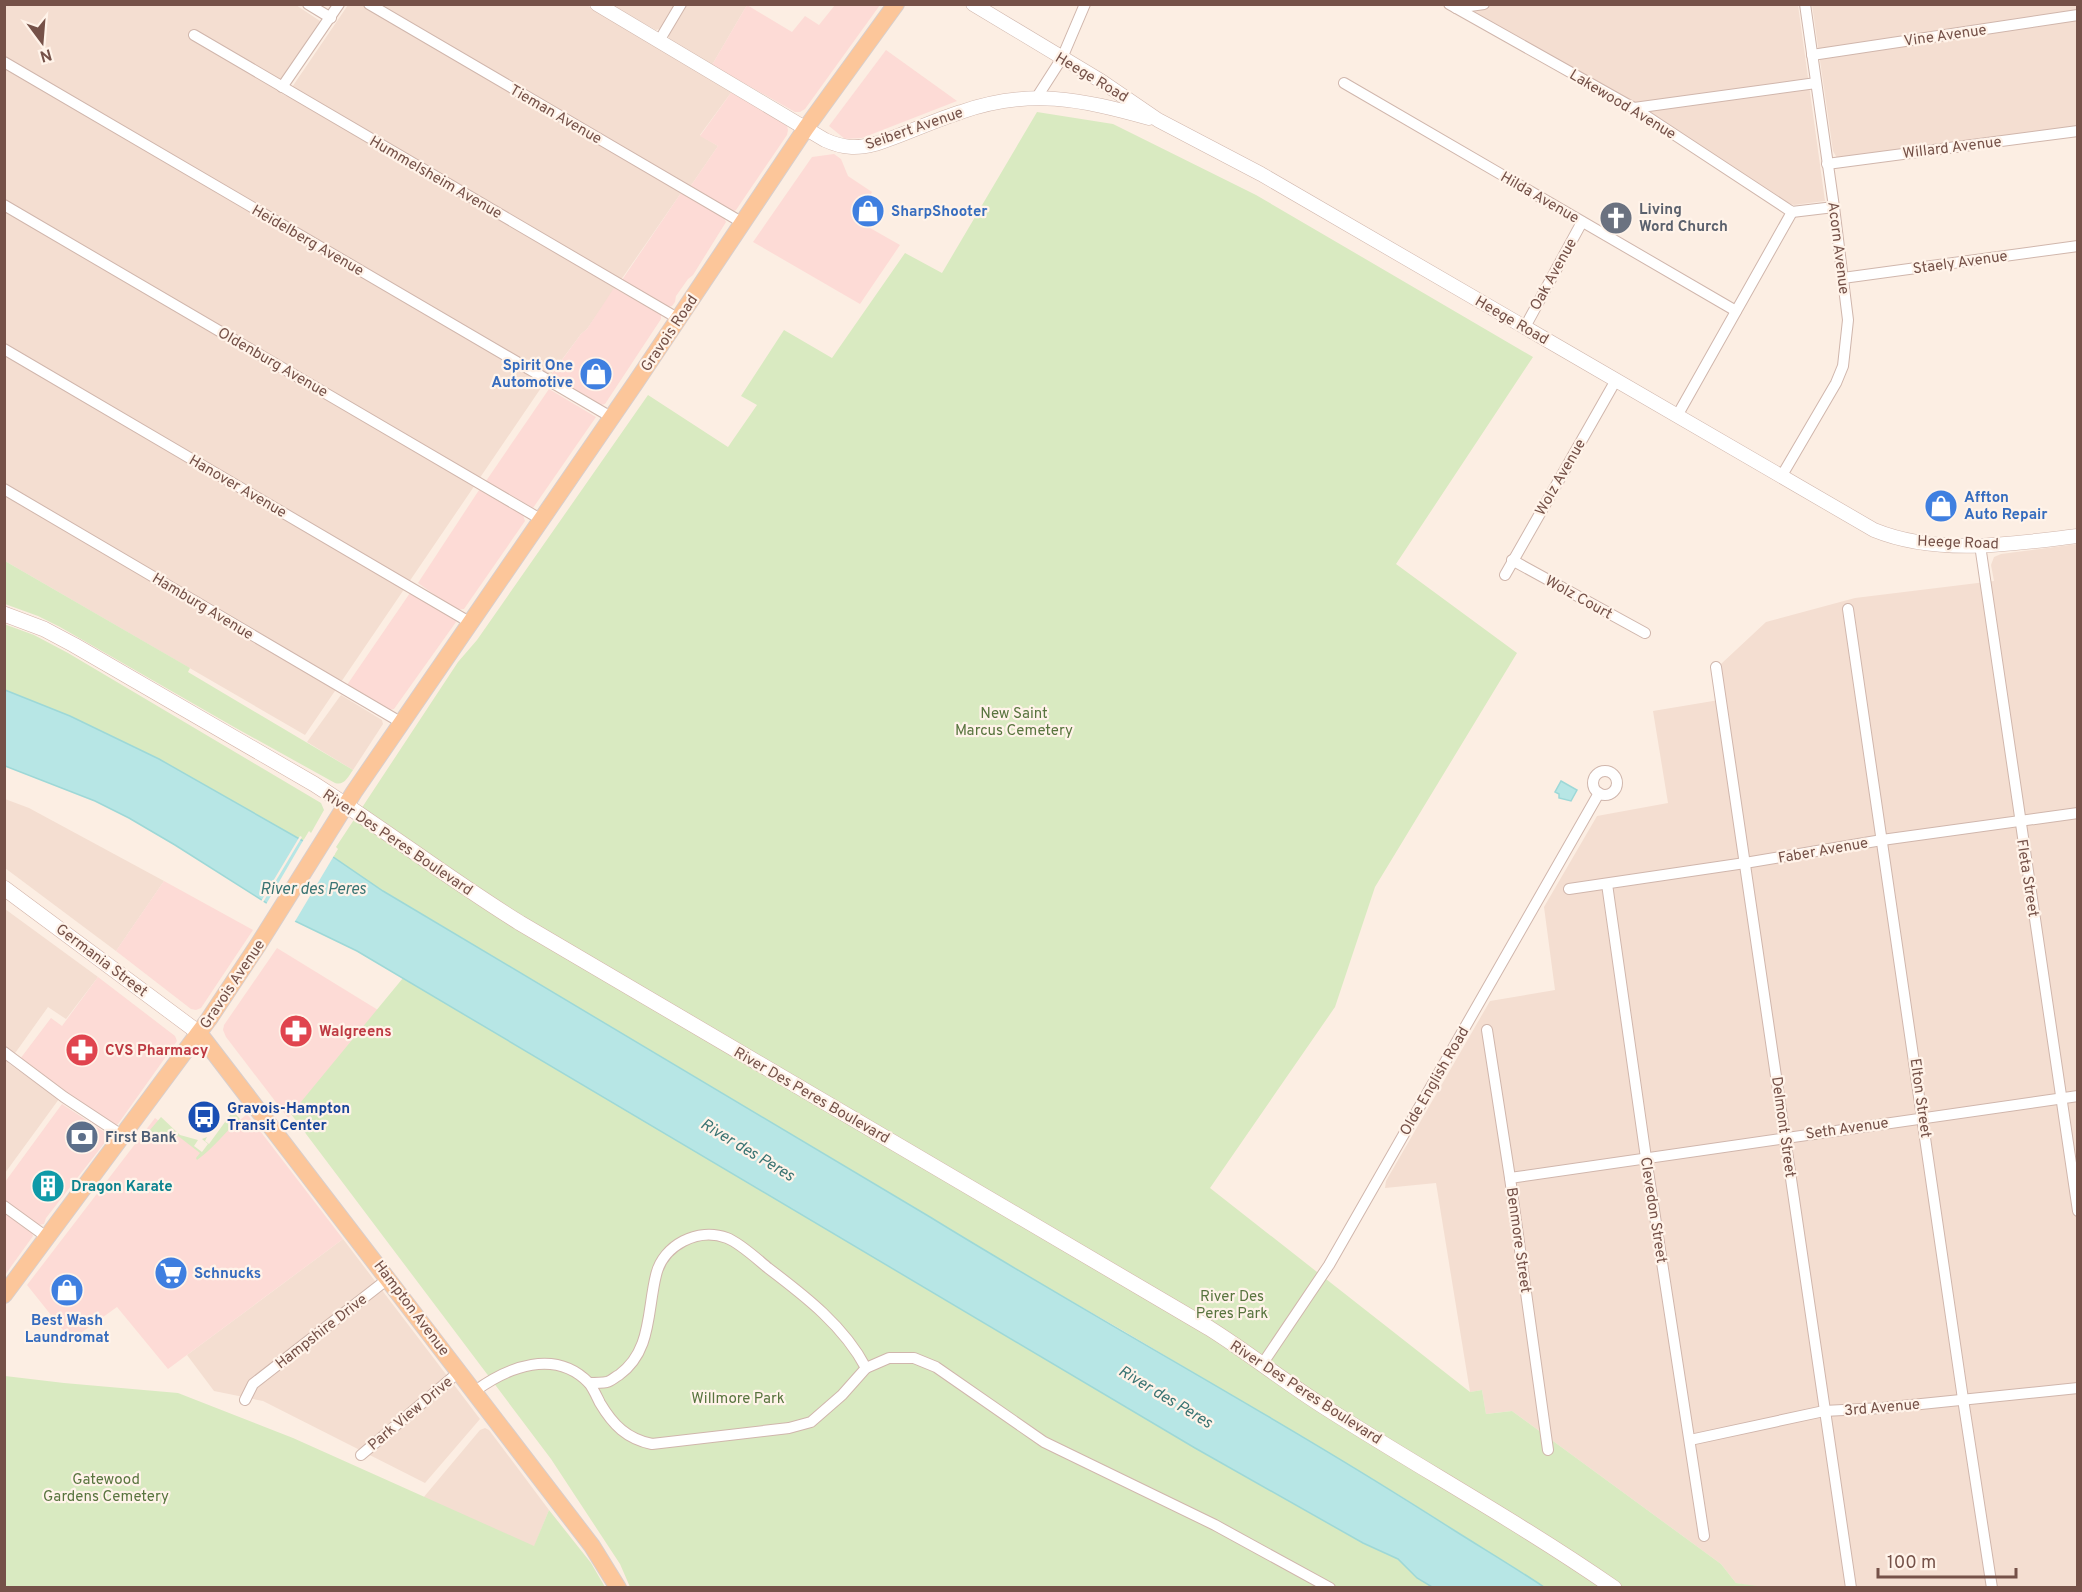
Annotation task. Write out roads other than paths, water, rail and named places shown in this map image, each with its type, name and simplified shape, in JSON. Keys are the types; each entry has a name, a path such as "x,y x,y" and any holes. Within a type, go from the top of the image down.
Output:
{"main road":[{"name":"Gravois Road","path":"444,662 679,319 806,128 896,4"},
{"name":"River Des Peres Boulevard","path":"4,614 44,629 74,645 290,770 346,805 426,862 520,923 1209,1328 1263,1363 1320,1405 1496,1510 1614,1587"},
{"name":"Gravois Avenue","path":"4,1295 200,1033 346,805 444,662"},
{"name":"Germania Street","path":"4,888 200,1033"},
{"name":"Hampton Avenue","path":"200,1033 460,1371 592,1546 618,1587"}],"street":[{"path":"308,4 331,18"},
{"path":"282,87 339,4"},
{"name":"Tieman Avenue","path":"369,4 743,223"},
{"name":"Seibert Avenue","path":"597,4 825,140 845,148 862,148 984,105 1037,97 1100,104 1158,120"},
{"path":"659,41 681,4"},
{"name":"Heege Road","path":"973,4 1119,92 1158,120 1261,174 1859,523 1887,536 1918,543 1980,545 2078,536"},
{"path":"1037,97 1062,58 1085,4"},
{"path":"1452,6 1484,4"},
{"name":"Acorn Avenue","path":"1780,477 1836,383 1843,366 1848,320 1805,4"},
{"name":"Lakewood Avenue","path":"1452,6 1634,108 1792,212"},
{"name":"Vine Avenue","path":"1812,55 2078,15"},
{"name":"Hummelsheim Avenue","path":"194,35 679,319"},
{"name":"Heidelberg Avenue","path":"4,62 611,417"},
{"name":"Hilda Avenue","path":"1344,83 1736,311"},
{"path":"1634,108 1816,83"},
{"name":"Willard Avenue","path":"1827,164 2078,131"},
{"name":"Oldenburg Avenue","path":"4,205 542,520"},
{"path":"1677,416 1792,212 1834,207"},
{"name":"Oak Avenue","path":"1525,327 1582,222"},
{"name":"Staely Avenue","path":"1843,278 2078,246"},
{"name":"Hanover Avenue","path":"4,349 471,623"},
{"name":"Wolz Avenue","path":"1505,575 1616,380"},
{"name":"Hamburg Avenue","path":"4,489 402,723"},
{"name":"Fleta Street","path":"1980,545 2078,1211"},
{"name":"Wolz Court","path":"1512,560 1645,633"},
{"name":"Elton Street","path":"1848,609 1992,1587"},
{"name":"Delmont Street","path":"1716,667 1851,1587"},
{"name":"Olde English Road","path":"1263,1363 1329,1265 1599,793"},
{"name":"Faber Avenue","path":"1569,889 1882,840 2078,813"},
{"name":"Clevedon Street","path":"1606,884 1704,1536"},
{"name":"Benmore Street","path":"1487,1030 1548,1450"},
{"path":"4,1052 64,1097 123,1136"},
{"name":"Seth Avenue","path":"1510,1178 2078,1096"},
{"path":"4,1206 48,1238"},
{"path":"589,1383 609,1382 629,1367 644,1342 656,1275 662,1259 673,1247 685,1240 706,1234 729,1238 819,1308 860,1356 866,1368"},
{"name":"Hampshire Drive","path":"245,1400 253,1384 389,1278"},
{"path":"475,1391 488,1382 520,1367 541,1363 564,1365 589,1383 613,1423 626,1435 652,1444 789,1428 811,1422 842,1395 866,1368 889,1358 914,1358 936,1367 1044,1442 1215,1525 1330,1587"},
{"name":"Park View Drive","path":"361,1455 460,1371"},
{"name":"3rd Avenue","path":"1690,1440 1824,1411 1882,1408 2078,1388"}],"water":[{"name":"River des Peres","path":"5,690 70,716 159,759 333,857 383,891 1388,1488 1544,1587 1432,1587 1417,1578 1398,1559 1363,1543 1195,1448 357,951 295,921 129,818 95,801 5,766"},
{"path":"1561,781 1577,790 1571,801 1559,798 1559,794 1555,792"}],"place":[{"name":"SharpShooter","path":"868,211"},
{"name":"Living Word Church","path":"1616,218"},
{"name":"Spirit One Automotive","path":"596,374"},
{"name":"Affton Auto Repair","path":"1941,506"},
{"name":"Walgreens","path":"296,1031"},
{"name":"CVS Pharmacy","path":"82,1050"},
{"name":"Gravois-Hampton Transit Center","path":"204,1117"},
{"name":"First Bank","path":"82,1137"},
{"name":"Dragon Karate","path":"48,1186"},
{"name":"Schnucks","path":"171,1273"},
{"name":"Best Wash Laundromat","path":"67,1290"}],"park label":[{"name":"New Saint Marcus Cemetery","path":"1014,722"},
{"name":"River Des Peres Park","path":"1232,1304"},
{"name":"Willmore Park","path":"738,1398"},
{"name":"Gatewood Gardens Cemetery","path":"106,1488"}]}
